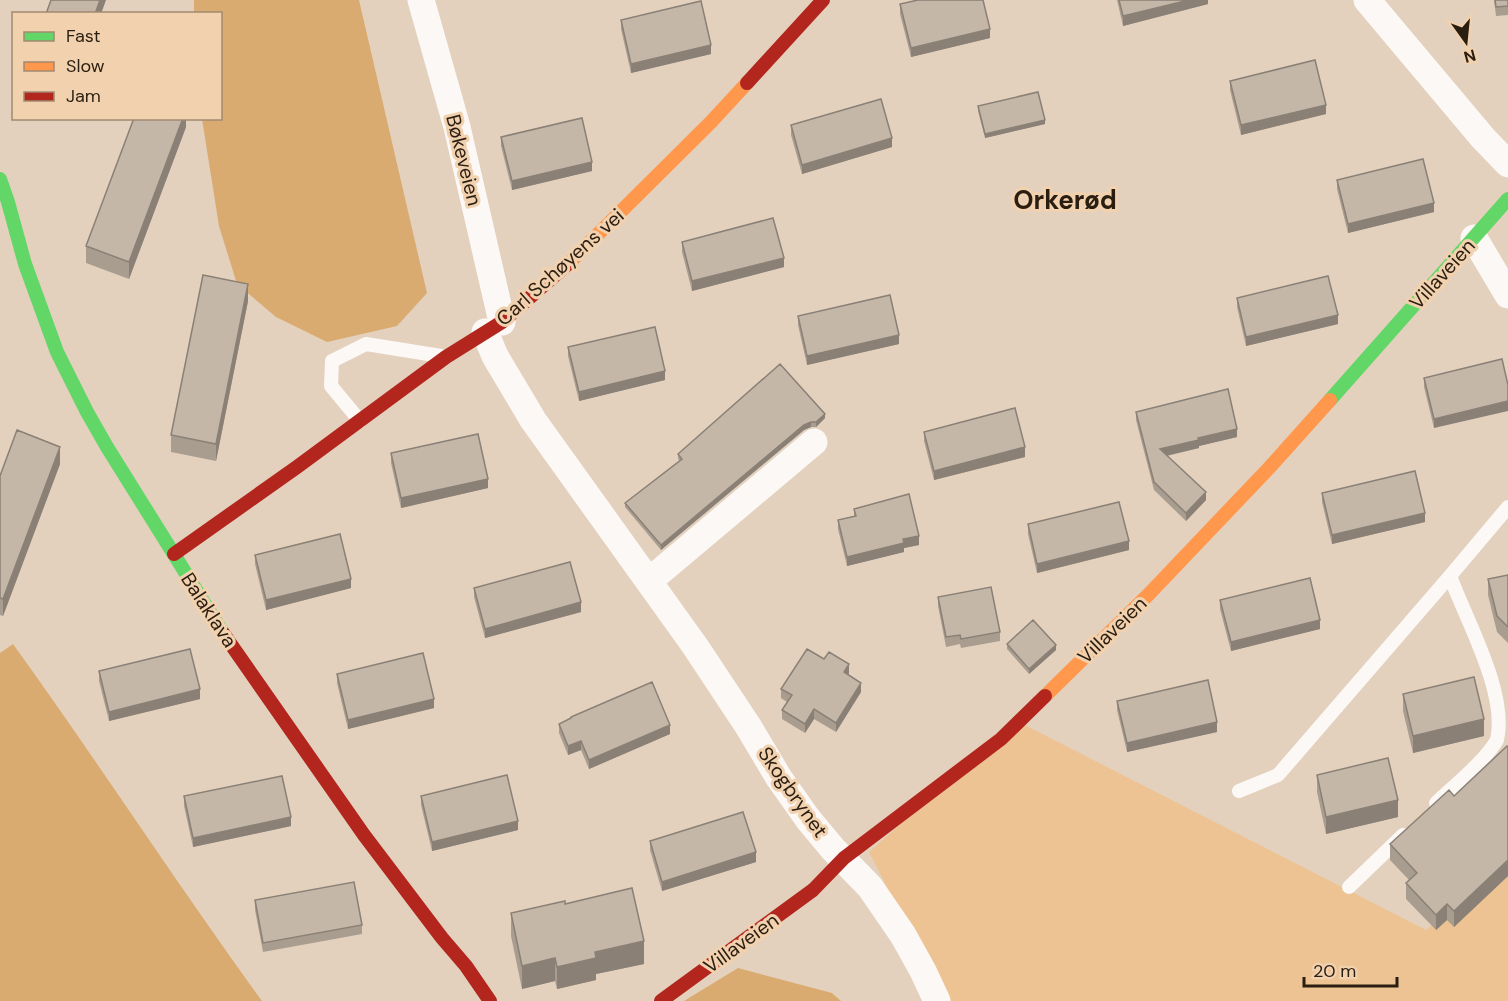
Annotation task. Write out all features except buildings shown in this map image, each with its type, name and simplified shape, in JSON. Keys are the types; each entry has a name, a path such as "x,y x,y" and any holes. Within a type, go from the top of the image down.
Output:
{"street":[{"name":"Bøkeveien","path":"421,0 457,128 494,327"},
{"name":"Carl Schøyens vei","path":"174,555 446,357 494,327 579,254 711,122 822,0"},
{"path":"1367,0 1483,138 1508,164"},
{"name":"Balaklava","path":"0,179 25,264 57,352 107,447 213,618 364,835 466,966 490,1001"},
{"name":"Villaveien","path":"661,1001 813,890 844,858 1001,738 1149,594 1269,468 1508,199"},
{"path":"1474,238 1508,295"},
{"name":"Skogbrynet","path":"494,327 495,356 533,420 695,646 779,778 833,849 870,887 903,935 937,1001"},
{"path":"649,582 814,442"}],"lane":[{"path":"360,421 331,386 332,361 366,344 446,357"},
{"path":"1239,791 1278,775 1508,507"},
{"path":"1349,887 1488,753 1502,730 1507,707 1497,672 1450,576"}],"shaded area":[{"path":"194,0 359,0 427,293 397,326 327,342 276,317 237,284 219,226 202,120 222,120 222,12 194,12"},
{"path":"13,644 262,1001 0,1001 0,653"},
{"path":"1017,721 1426,930 1508,859 1508,1001 945,1001 869,852"},
{"path":"738,968 832,993 841,1001 684,1001"}],"traffic: fast":[{"path":"0,179 25,264 57,352 107,447 223,633"},
{"path":"1330,400 1508,199"}],"traffic: slow":[{"path":"569,263 711,122 747,83"},
{"path":"1045,696 1149,594 1330,400"}],"traffic: jam":[{"path":"747,83 823,0"},
{"path":"174,554 446,357 502,322 569,263"},
{"path":"223,633 364,835 466,966 490,1001"},
{"path":"661,1001 813,890 844,858 1001,739 1045,696"}],"district":[{"name":"Orkerød","path":"1065,200"}]}
